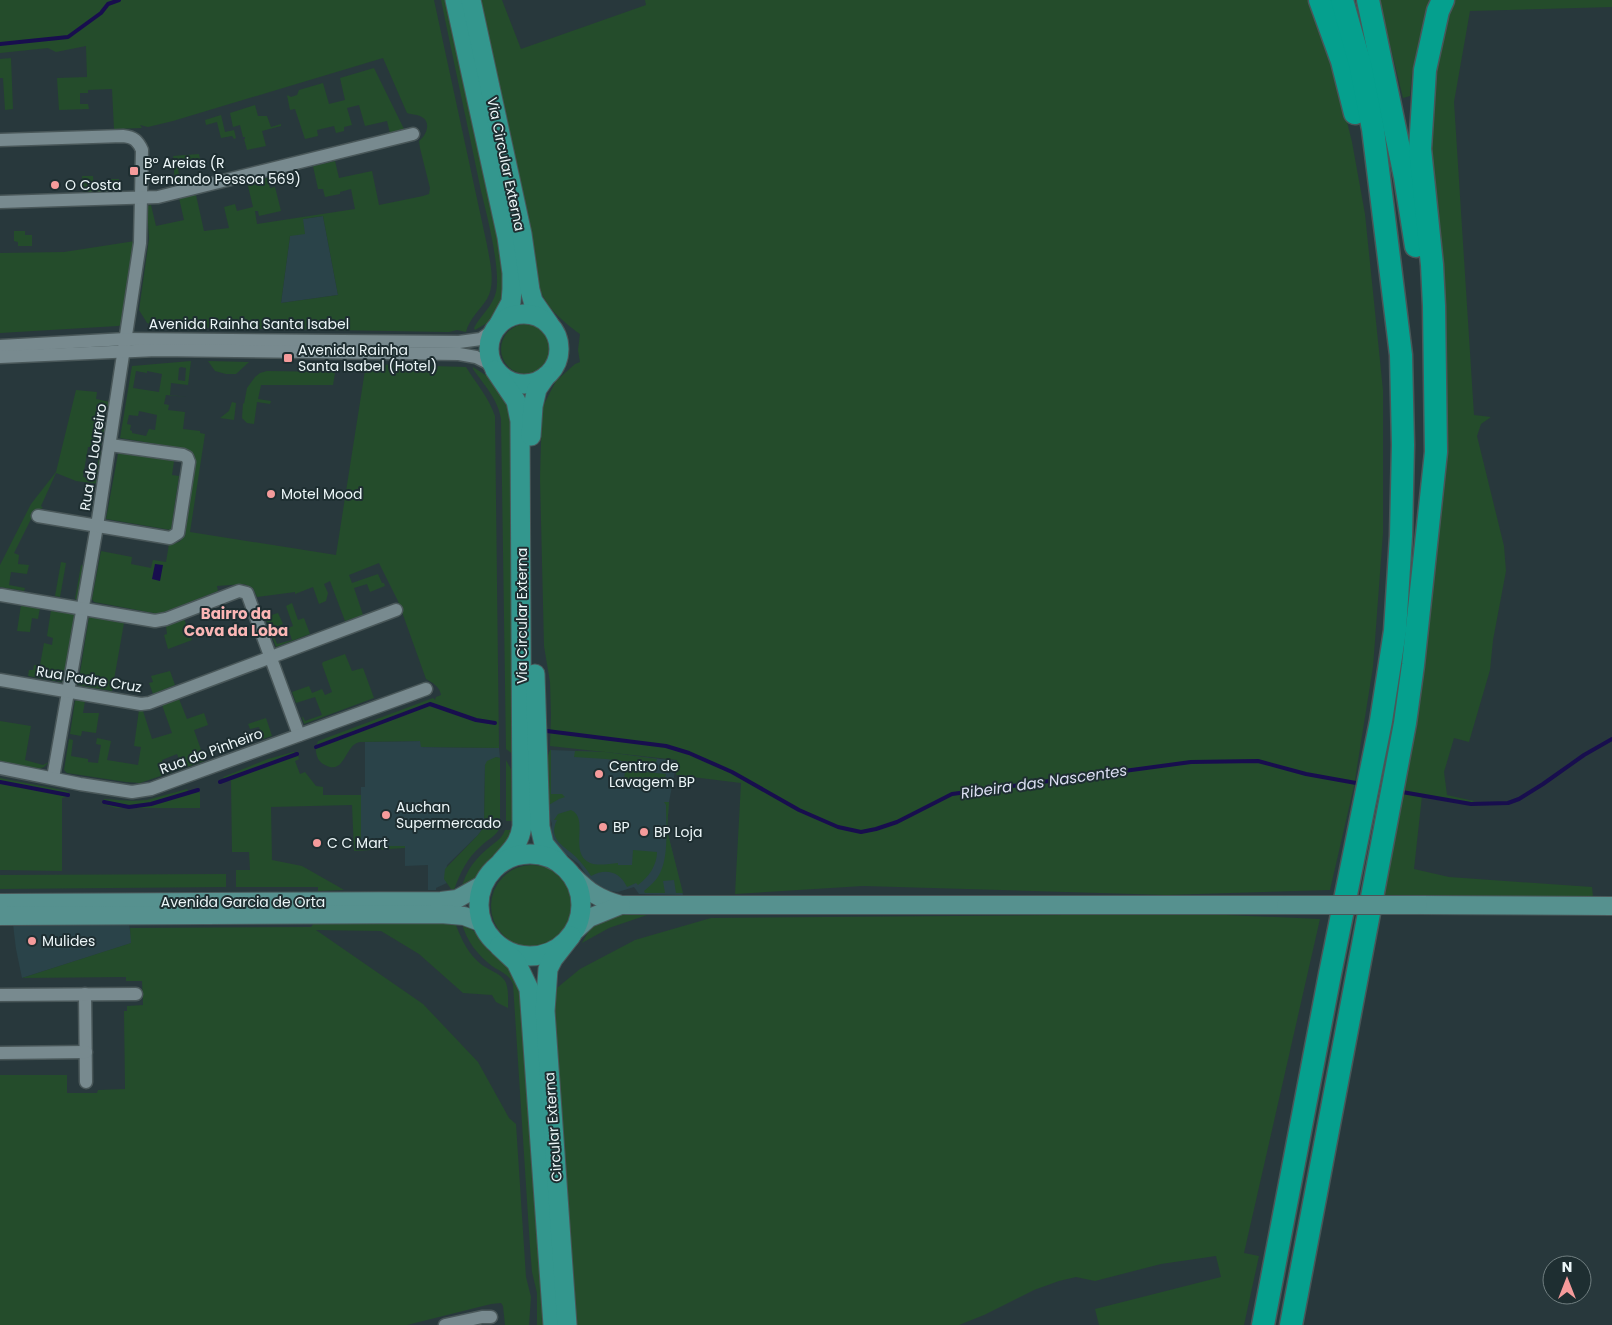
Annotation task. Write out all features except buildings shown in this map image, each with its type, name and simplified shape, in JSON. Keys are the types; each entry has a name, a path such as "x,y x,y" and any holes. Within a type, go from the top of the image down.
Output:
{"highway":[{"path":"1320,0 1342,61 1386,235"},
{"path":"1263,1325 1381,721 1394,630 1401,536 1404,445 1401,355 1371,120 1360,64 1342,0"},
{"path":"1368,0 1405,177 1434,371"},
{"path":"1291,1325 1405,723 1413,665 1436,452 1432,265 1420,149 1425,70 1438,10 1443,0"}],"main road":[{"name":"Via Circular Externa","path":"455,0 507,237 512,273 511,302 497,327"},
{"name":"Via Circular Externa","path":"471,0 522,234 530,290 533,301 549,324"},
{"path":"521,314 538,317 549,324 556,334 559,346 558,358 554,367 546,376 536,382 519,384 504,378 494,368 488,348 491,336 497,327 508,317 521,314"},
{"name":"Via Circular Externa","path":"494,368 516,401 520,421 522,826 521,836 516,846 501,862"},
{"name":"Via Circular Externa","path":"546,376 537,389 531,422 535,708 540,827 544,844 559,862"},
{"path":"621,905 589,918 559,948 540,955 520,955 499,946 480,922 478,905 482,885 487,876 501,862 510,857 530,854 550,857 559,862 586,889 604,900 621,905 1612,906"},
{"path":"573,876 581,895 582,905 573,933"},
{"name":"Avenida Garcia de Orta","path":"0,903 441,901 457,899 482,885"},
{"name":"Avenida Garcia de Orta","path":"0,916 421,914 458,915 480,922"},
{"name":"Circular Externa","path":"567,1325 545,1011 548,969 553,959 573,933"},
{"name":"Circular Externa","path":"499,946 516,962 529,989 553,1325"}],"street":[{"path":"0,202 142,198 167,195 413,134"},
{"name":"Rua do Loureiro","path":"0,140 123,136 136,140 142,150 140,243 97,526 54,778"},
{"name":"Avenida Rainha Santa Isabel","path":"0,346 460,342 481,339 497,327"},
{"name":"Avenida Rainha Santa Isabel","path":"0,357 125,345 195,350 459,354 476,357 494,368"},
{"path":"38,516 170,538 178,533 189,462 187,457 110,444"},
{"path":"1,595 155,621 166,619 239,592 246,593 299,735"},
{"name":"Rua Padre Cruz","path":"0,680 142,704 148,703 396,610"},
{"name":"Rua do Pinheiro","path":"0,768 132,792 151,789 426,689"},
{"path":"85,994 86,1082"},
{"path":"0,995 136,994"},
{"path":"0,1053 86,1052"},
{"path":"445,1325 482,1317 491,1317"}],"shaded area":[{"path":"323,216 338,295 281,303 290,236 303,219"},
{"path":"155,564 163,565 160,581 152,579"},
{"path":"421,741 421,747 499,748 500,758 496,757 485,765 484,827 447,865 445,879 447,883 436,888 436,890 428,890 428,865 405,866 405,846 361,846 361,787 365,787 365,742"},
{"path":"550,750 605,752 677,761 669,802 667,830 683,895 639,894 634,887 618,892 601,890 590,881 579,864 559,849 552,837 552,824 546,805"},
{"path":"13,924 129,924 132,943 22,978"}],"green space":[{"path":"0,0 434,0 490,258 492,279 490,293 467,327 466,332 457,330 449,332 158,327 147,323 139,310 149,239 147,206 151,205 156,226 184,220 179,198 196,195 204,231 229,228 224,207 235,204 237,211 253,207 247,182 267,177 270,188 275,187 281,211 259,216 258,211 255,211 257,224 355,209 351,189 340,192 340,194 325,197 323,189 318,189 313,166 335,161 339,178 372,171 379,205 423,196 429,194 430,188 419,141 426,132 426,121 420,116 407,113 383,58 173,121 148,127 140,125 142,128 114,129 112,89 88,90 88,93 80,93 80,104 88,104 89,109 59,110 57,78 87,77 86,46 56,52 48,48 0,53","holes":["323,216 338,295 281,303 290,236 305,234 303,219"]},
{"path":"441,0 449,0 502,247 506,294 495,314 487,323 475,330 474,328 496,292 497,270 490,228"},
{"path":"480,0 502,0 521,49 646,5 645,0 1310,0 1324,28 1352,142 1365,214 1383,390 1383,533 1373,667 1354,786 1330,890 1166,895 863,886 735,894 741,783 676,775 677,760 550,746 550,682 544,646 540,478 542,408 556,381 575,364 580,362 578,350 580,334 554,312 545,300 538,284"},
{"path":"1379,0 1431,0 1412,74 1410,96 1403,98"},
{"path":"1450,0 1612,0 1612,7 1470,11 1454,102 1474,415 1491,417 1481,424 1477,436 1504,546 1506,571 1493,640 1490,670 1469,742 1454,738 1444,772 1447,795 1474,801 1471,804 1422,796 1414,869 1449,877 1592,887 1593,897 1382,899 1419,689 1444,491 1445,354 1433,206 1429,74"},
{"path":"11,58 13,109 5,110 3,78 0,78 0,59"},
{"path":"374,68 404,129 390,133 387,121 365,126 359,105 347,108 352,125 344,127 344,131 336,133 334,126 317,130 318,136 305,139 295,109 290,110 287,95 291,97 297,95 299,90 323,83 329,104 345,100 340,78"},
{"path":"255,105 258,116 267,116 271,127 281,124 281,126 262,131 266,146 247,150 245,137 243,137 240,125 233,127 230,113"},
{"path":"221,115 225,132 234,130 236,138 234,139 232,136 221,138 217,122 206,125 205,120"},
{"path":"199,154 202,169 196,170 194,161 177,165 181,184 175,185 173,156"},
{"path":"82,176 93,176 94,188 111,187 111,179 119,179 119,186 115,192 83,193"},
{"path":"14,231 25,231 25,235 32,235 32,246 18,246 18,242 14,241"},
{"path":"135,241 121,325 0,333 0,253 64,252"},
{"path":"526,324 540,328 547,335 551,349 547,363 540,370 526,374 512,370 505,363 501,349 505,335 512,328"},
{"path":"191,361 188,385 171,383 170,395 187,397 166,395 164,404 169,405 168,410 185,412 183,429 200,431 200,433 205,434 190,532 336,555 366,364 466,367 486,397 495,416 499,748 421,747 420,741 360,742 351,748 337,766 325,765 319,760 316,754 318,741 433,698 435,700 436,697 441,695 437,687 426,679 398,601 379,563 349,575 352,583 378,574 385,586 370,592 367,584 354,588 363,615 345,621 330,581 324,584 328,593 326,601 319,604 313,587 295,594 295,592 257,597 253,588 244,584 217,586 218,591 159,614 94,602 92,599 101,551 132,557 131,564 151,568 153,560 166,562 169,544 179,542 185,536 195,463 194,455 182,448 120,438 132,366","holes":["179,368 186,368 185,381 178,380","136,371 162,374 159,392 133,388","139,411 157,415 155,430 149,429 146,436 132,433 130,430 131,425 127,424 129,415 138,416"]},
{"path":"208,361 249,362 236,374 226,374 215,371"},
{"path":"473,367 490,378 505,399 510,416 514,755 506,749 501,419 494,399"},
{"path":"267,371 335,373 333,385 261,385 258,399 271,401 270,404 257,402 254,424 247,423 242,418 247,388 255,377"},
{"path":"76,390 97,392 96,399 110,402 108,409 105,408 102,428 107,429 106,438 103,437 100,448 88,447 83,477 95,479 100,450 104,451 98,484 76,481 56,473 41,506 43,508 35,511 14,553 19,555 18,564 29,565 27,574 11,572 9,585 25,588 24,591 0,587 0,565 31,504 56,472"},
{"path":"232,402 236,403 234,420 220,418 229,411"},
{"path":"118,454 174,461 172,475 179,476 171,530 106,519"},
{"path":"61,562 66,563 60,597 55,596"},
{"path":"81,565 84,566 78,600 75,599"},
{"path":"292,603 298,620 304,618 310,634 276,647 265,617 278,613 283,624 271,629 277,644 292,640 288,628 293,626 286,606"},
{"path":"21,605 40,608 38,619 32,618 30,632 17,631"},
{"path":"51,610 75,614 64,681 61,682 28,676 29,670 33,670 34,665 40,665 44,643 52,645 53,638 47,636"},
{"path":"89,617 124,623 112,691 78,685"},
{"path":"184,619 192,640 168,649 164,635 167,634 166,626"},
{"path":"345,654 352,671 363,668 374,698 304,724 302,717 305,721 322,715 315,697 296,703 292,692 309,686 312,693 322,689 325,695 332,692 322,664"},
{"path":"170,671 175,685 153,694 149,683 153,682 151,676"},
{"path":"79,699 85,701 83,713 99,713 96,733 82,731 81,736 70,734 75,701"},
{"path":"179,699 187,719 204,713 208,725 194,730 205,761 140,783 67,773 64,770 69,739 73,740 71,756 88,759 88,762 98,763 101,745 96,744 97,738 111,741 107,760 138,765 141,747 134,746 139,710 143,711 152,739 172,733 162,705","holes":["177,754 181,765 166,771 162,760"]},
{"path":"266,718 272,736 263,739 259,727 250,729 248,724"},
{"path":"0,721 31,726 25,760 43,765 49,762 44,767 38,769 0,761"},
{"path":"550,750 551,794 562,794 565,797 547,806 546,761"},
{"path":"575,751 605,752 657,759 655,765 574,757"},
{"path":"293,752 297,753 299,759 295,761 300,774 305,772 316,786 323,787 323,795 361,795 361,846 405,846 405,848 354,851 352,805 271,807 272,860 302,866 344,890 318,891 318,887 236,887 236,870 250,870 249,852 232,852 231,781 225,781 223,777 268,759"},
{"path":"496,757 500,758 500,827 497,833 476,851 468,861 461,872 454,890 451,889 444,879 445,869 484,827 485,765 487,761"},
{"path":"506,760 511,769 512,805 517,821 506,821"},
{"path":"625,770 666,774 658,784 644,778 624,782"},
{"path":"0,778 67,791 69,793 67,797 62,798 62,871 0,870"},
{"path":"187,789 189,793 198,790 200,794 200,808 116,808 103,804 104,799 147,800"},
{"path":"664,802 669,802 667,830 683,893 676,893 674,880 663,881 665,893 645,893 644,891 659,876 665,858 666,805"},
{"path":"571,810 579,820 580,852 584,858 593,864 618,863 618,865 632,865 633,850 657,852 654,866 646,878 638,885 636,883 627,887 620,877 612,872 602,872 591,876 578,859 559,842 554,833 557,820 554,820 558,814"},
{"path":"505,830 516,830 509,846 485,865 475,881 461,890 472,864 500,839"},
{"path":"532,865 548,868 561,877 570,890 573,906 570,922 561,935 548,944 532,947 516,944 503,935 494,922 491,906 494,890 503,877 516,868"},
{"path":"226,874 226,887 0,889 0,875"},
{"path":"653,913 609,928 582,943 592,925 620,914"},
{"path":"1226,915 1320,919 1244,1253 1259,1256 1244,1325 1099,1325 1095,1309 1221,1277 1216,1256 1161,1264 1095,1281 1076,1277 1059,1281 1034,1290 984,1315 959,1325 574,1325 552,992 580,969 635,940 711,918"},
{"path":"425,921 456,925 463,942 473,957 505,981 508,991 508,1008 496,1002 492,995 463,993 419,954 381,931 316,930 423,1004 478,1062 509,1118 516,1124 526,1277 531,1297 529,1325 505,1325 501,1303 407,1325 0,1325 0,1075 67,1075 67,1093 97,1093 98,1090 125,1089 124,1011 127,1011 127,1006 143,1005 142,981 126,981 126,977 22,978 131,943 130,928 311,927 314,923"},
{"path":"462,923 474,931 487,949 519,974 545,1325 537,1325 537,1293 532,1272 513,984 507,975 492,966 477,952 466,936"}],"waterway":[{"path":"0,44 68,37 101,13 108,4 119,0"},
{"name":"Ribeira das Nascentes","path":"316,747 430,704 476,720 495,723"},
{"name":"Ribeira das Nascentes","path":"547,731 666,746 689,753 732,772 799,810 838,827 861,832 897,822 952,794 1191,762 1258,761 1306,774 1356,783"},
{"name":"Ribeira das Nascentes","path":"1402,792 1471,804 1508,803 1519,799 1584,755 1612,739"},
{"name":"Ribeira das Nascentes","path":"220,782 297,754"},
{"name":"Ribeira das Nascentes","path":"0,782 68,795"},
{"name":"Ribeira das Nascentes","path":"104,802 129,807 151,804 198,790"}],"place":[{"name":"Bº Areias (R Fernando Pessoa 569)","path":"134,171"},
{"name":"O Costa","path":"55,185"},
{"name":"Avenida Rainha Santa Isabel (Hotel)","path":"288,358"},
{"name":"Motel Mood","path":"271,494"},
{"name":"Centro de Lavagem BP","path":"599,774"},
{"name":"Auchan Supermercado","path":"386,815"},
{"name":"BP","path":"603,827"},
{"name":"BP Loja","path":"644,832"},
{"name":"C C Mart","path":"317,843"},
{"name":"Mulides","path":"32,941"}],"district":[{"name":"Bairro da Cova da Loba","path":"236,622"}]}
